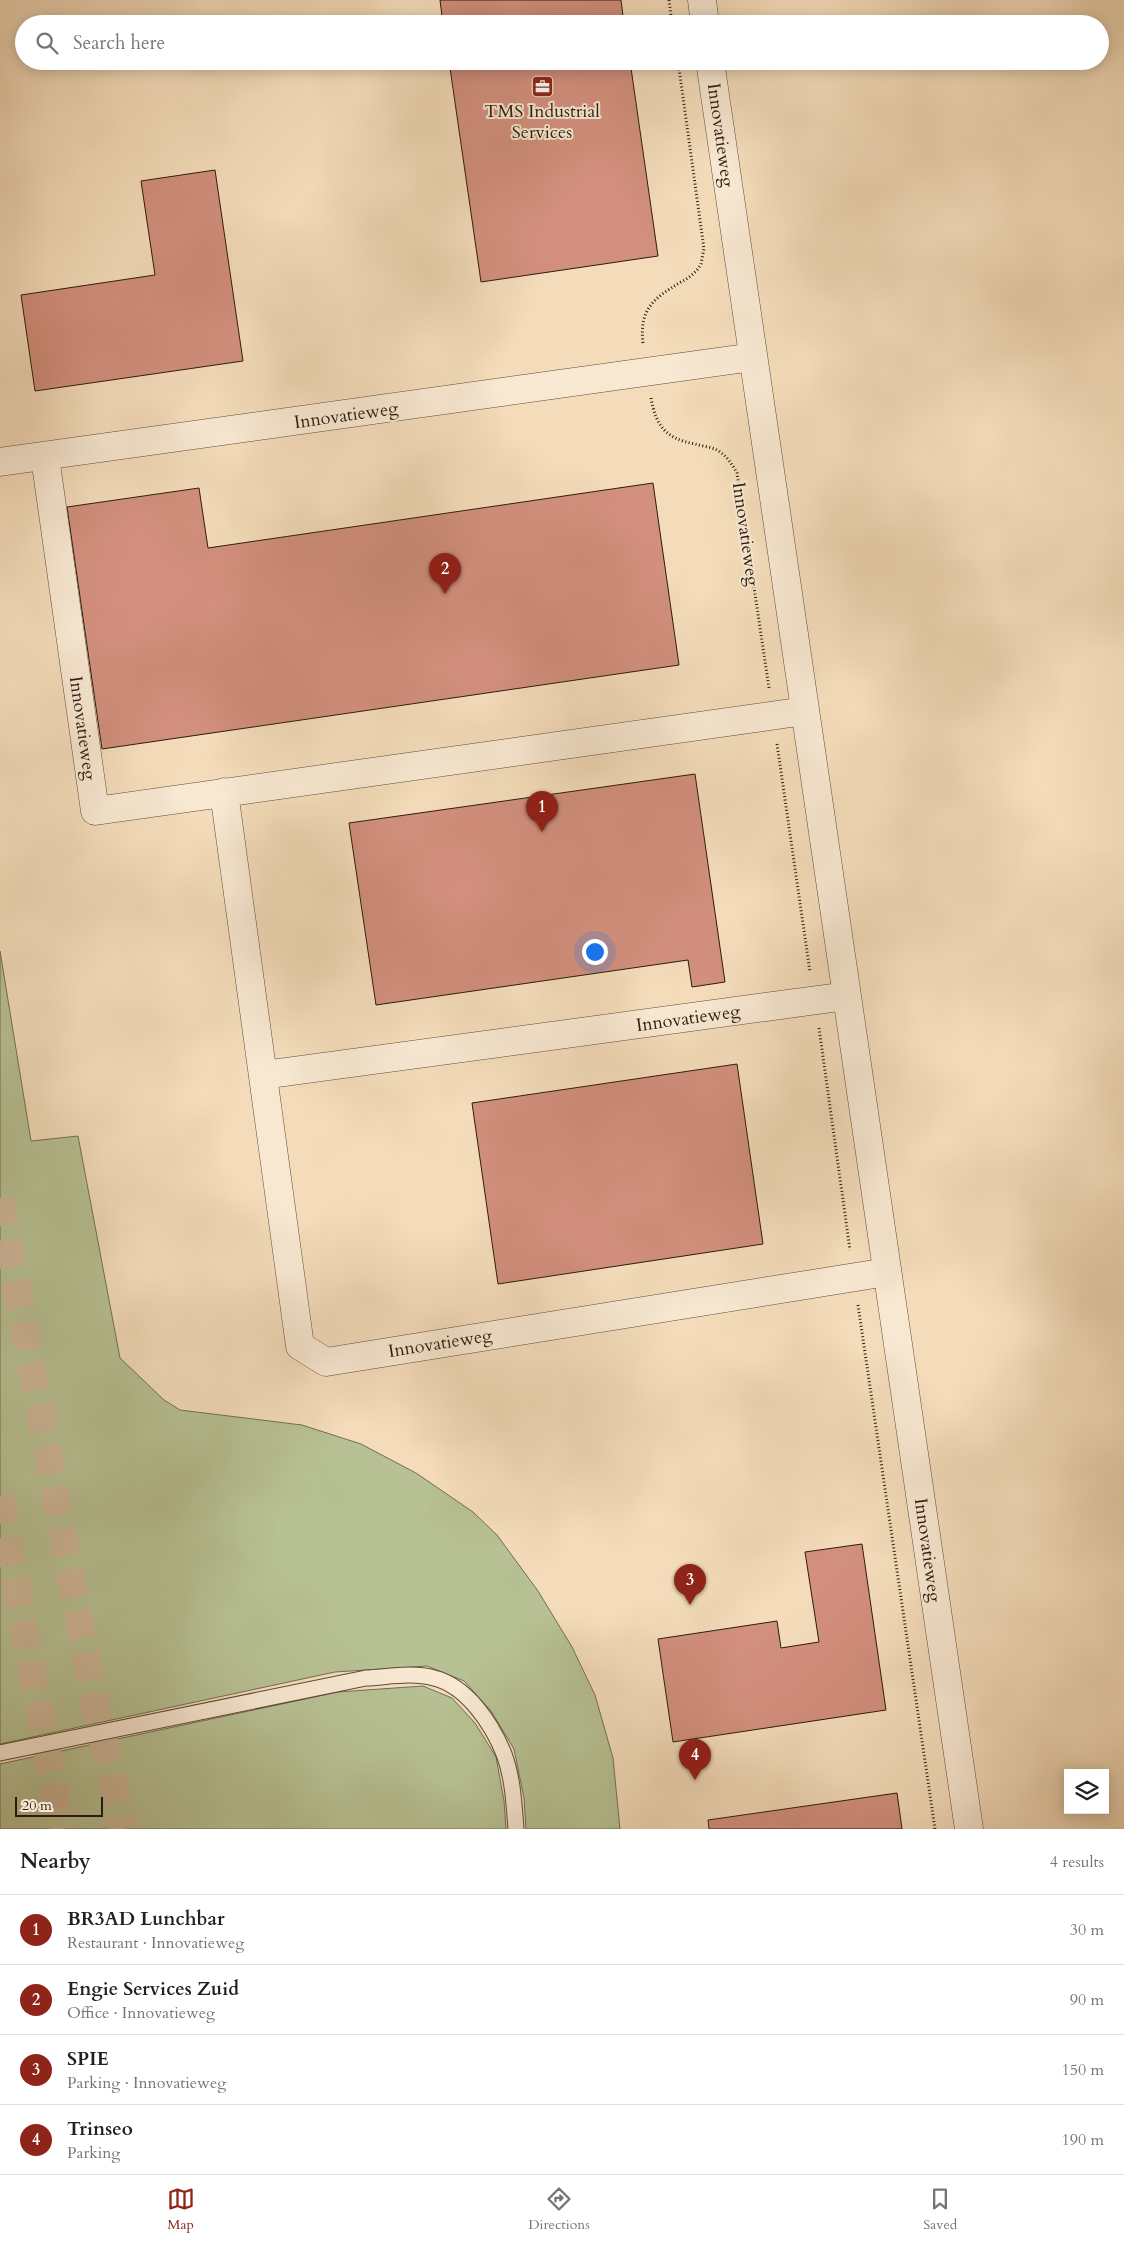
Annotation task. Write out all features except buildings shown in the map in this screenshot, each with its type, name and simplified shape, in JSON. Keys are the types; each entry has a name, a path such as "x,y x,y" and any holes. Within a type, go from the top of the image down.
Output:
{"street":[{"path":"702,0 704,15"},
{"name":"Innovatieweg","path":"711,70 969,1829"},
{"name":"Innovatieweg","path":"0,462 752,357"},
{"name":"Innovatieweg","path":"45,457 95,810 805,711"},
{"name":"Innovatieweg","path":"224,792 300,1346 326,1362 887,1272"},
{"name":"Innovatieweg","path":"263,1075 847,996"}],"lane":[{"path":"0,1754 366,1678 412,1675 434,1678 454,1686 472,1703 490,1727 504,1754 514,1792 516,1829"}],"path":[{"path":"669,0 671,15"},
{"name":"Innovatieweg","path":"679,70 704,249 700,265 691,277 664,293 651,304 644,316 642,332 646,372 654,413 666,434 678,441 716,449 730,460 737,473 935,1829"}],"green space":[{"path":"0,951 31,1141 78,1136 120,1358 164,1400 180,1410 302,1425 361,1444 416,1473 473,1512 497,1535 538,1591 572,1647 595,1695 613,1758 620,1829 526,1829 524,1798 514,1749 491,1711 464,1681 427,1666 335,1672 0,1744"},
{"path":"423,1686 452,1698 475,1723 496,1757 504,1801 506,1829 0,1829 0,1764 338,1692"}],"tunnel":[{"path":"0,1198 96,1710 124,1829"},
{"path":"0,1496 61,1829"}],"place":[{"name":"TMS Industrial Services","path":"542,86"},
{"name":"Engie Services Zuid","path":"445,594"},
{"name":"BR3AD Lunchbar","path":"542,832"},
{"name":"SPIE","path":"690,1605"},
{"name":"Trinseo","path":"695,1780"}]}
